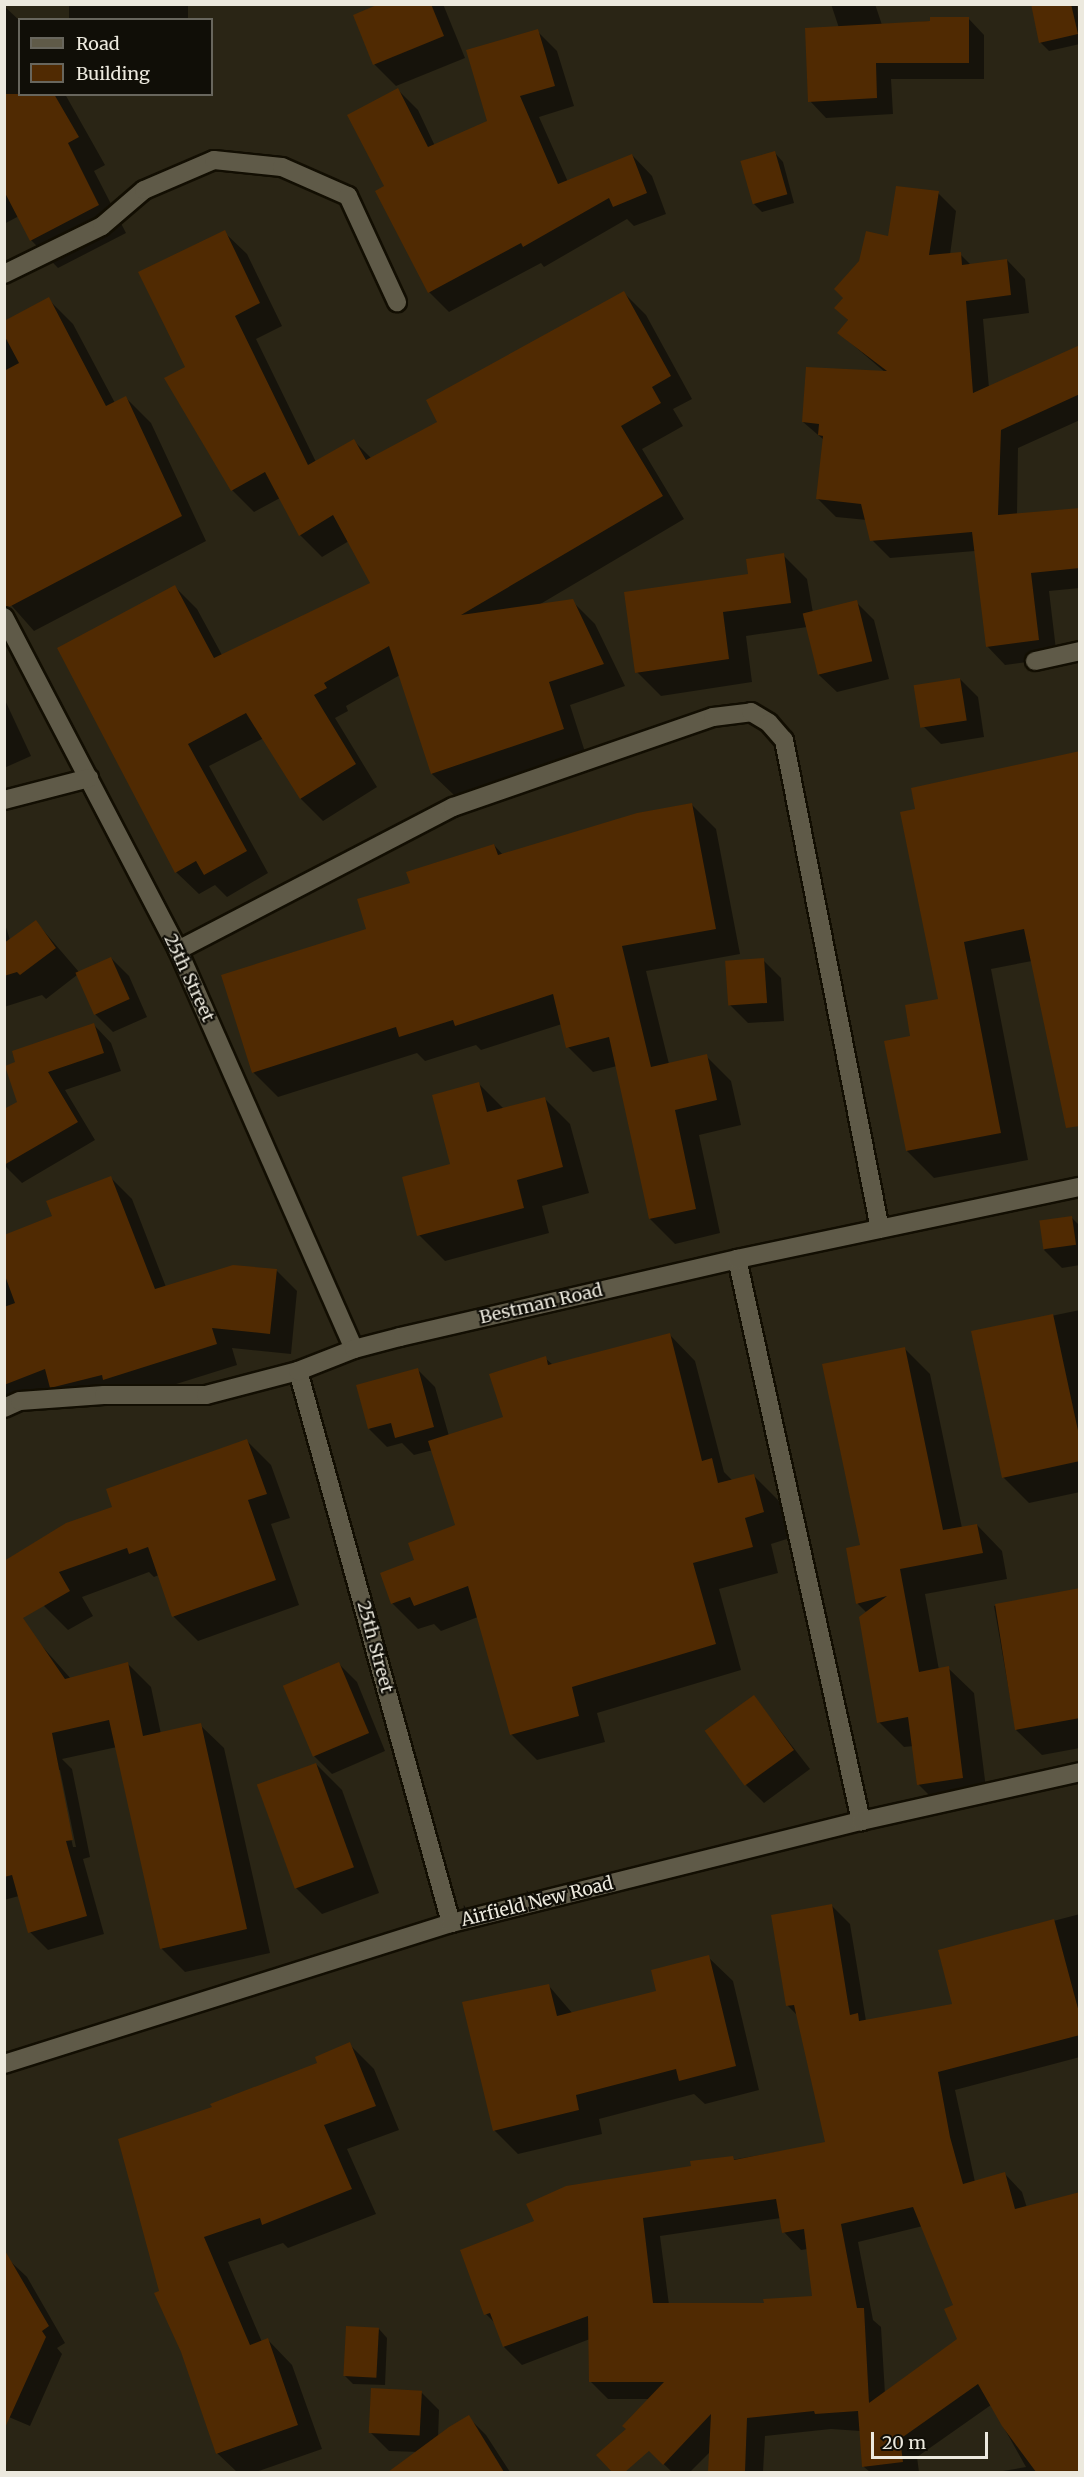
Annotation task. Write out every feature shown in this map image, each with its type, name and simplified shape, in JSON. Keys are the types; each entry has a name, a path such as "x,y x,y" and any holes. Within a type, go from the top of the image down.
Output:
{"street":[{"path":"4,274 102,226 144,190 214,160 282,167 348,196 397,302"},
{"name":"25th Street","path":"4,616 178,950 354,1349"},
{"path":"1035,661 1080,651"},
{"path":"178,950 453,807 713,717 751,712 769,723 784,740 880,1229"},
{"path":"4,800 89,778"},
{"name":"Bestman Road","path":"4,1408 20,1401 104,1395 206,1395 298,1371 354,1349 737,1259 1080,1187"},
{"path":"737,1259 861,1821"},
{"name":"25th Street","path":"298,1371 451,1923"},
{"name":"Airfield New Road","path":"4,2064 451,1923 861,1821 1080,1772"}],"building":[{"path":"379,4 431,4 444,36 373,65 353,15"},
{"path":"1031,4 1071,4 1078,34 1039,43"},
{"path":"930,17 969,17 969,63 876,63 877,98 808,102 805,28 930,21"},
{"path":"538,29 555,86 520,96 558,184 632,154 647,193 613,207 609,198 523,247 521,243 428,293 375,191 384,186 347,115 398,88 428,147 487,121 466,50"},
{"path":"4,94 55,96 79,137 68,143 99,205 30,241 4,191"},
{"path":"775,151 787,194 753,204 740,161"},
{"path":"896,186 939,191 929,255 961,252 962,265 1007,259 1011,295 966,301 973,393 1080,345 1080,394 1001,430 998,515 1080,508 1080,568 1031,573 1039,640 986,647 972,532 870,541 861,504 816,499 823,436 818,435 819,424 802,422 806,367 887,371 837,333 848,320 834,308 843,298 834,289 859,261 866,231 888,236"},
{"path":"225,230 260,303 235,316 308,465 354,439 366,460 437,422 426,400 624,291 671,376 652,387 661,403 621,426 663,496 461,615 573,599 604,664 549,682 564,729 431,774 389,646 324,683 327,688 314,695 356,764 300,799 246,713 188,744 247,851 204,875 196,861 175,873 57,648 175,585 214,658 370,583 333,515 299,536 265,472 231,491 164,378 185,367 138,272"},
{"path":"49,297 106,406 126,396 182,516 9,607 4,606 4,371 19,363 4,335 4,321"},
{"path":"784,553 791,603 723,612 729,659 635,673 624,592 748,574 746,559"},
{"path":"857,600 872,661 818,675 803,614"},
{"path":"960,678 967,720 920,728 914,685"},
{"path":"1080,751 1080,1126 1066,1128 1024,929 964,942 1001,1133 906,1151 884,1041 910,1036 905,1005 938,999 900,812 915,809 911,788"},
{"path":"692,803 716,929 622,946 651,1067 707,1054 717,1100 675,1110 696,1209 649,1219 609,1037 566,1048 553,994 455,1026 453,1020 399,1037 396,1027 252,1073 221,975 366,929 357,899 410,883 406,872 494,844 498,855 637,813"},
{"path":"36,920 56,948 20,975 17,972 4,976 4,943"},
{"path":"111,957 130,999 94,1015 75,973"},
{"path":"764,958 767,1003 728,1006 725,961"},
{"path":"94,1023 104,1053 48,1072 78,1122 4,1165 4,1109 17,1102 5,1066 15,1062 12,1051"},
{"path":"479,1082 487,1112 545,1097 563,1167 517,1180 524,1208 417,1236 402,1177 450,1164 432,1095"},
{"path":"111,1176 155,1289 233,1265 277,1269 270,1334 212,1328 217,1344 103,1380 102,1375 50,1388 45,1369 4,1385 4,1307 15,1303 4,1273 4,1235 52,1216 46,1201"},
{"path":"1072,1216 1076,1245 1043,1249 1039,1221"},
{"path":"1053,1314 1080,1440 1080,1461 1002,1478 971,1331"},
{"path":"670,1333 702,1461 712,1458 718,1483 754,1474 764,1512 745,1518 753,1547 693,1563 716,1644 572,1687 579,1716 510,1735 468,1586 414,1606 410,1597 391,1604 380,1573 414,1560 408,1543 455,1525 428,1441 503,1417 489,1374 546,1356 548,1365"},
{"path":"905,1347 943,1530 977,1524 983,1553 900,1569 919,1672 949,1666 963,1778 917,1785 908,1717 877,1723 859,1617 887,1596 856,1604 846,1548 860,1545 822,1364"},
{"path":"418,1368 434,1427 395,1438 391,1423 368,1429 356,1385"},
{"path":"247,1439 267,1494 248,1500 276,1580 172,1617 148,1547 129,1554 127,1548 59,1572 70,1591 23,1618 65,1679 128,1662 143,1736 201,1723 247,1929 160,1949 109,1720 52,1733 73,1840 66,1841 87,1916 28,1933 12,1875 4,1877 4,1561 66,1523 112,1507 106,1489"},
{"path":"1080,1588 1080,1718 1015,1730 995,1604"},
{"path":"339,1662 369,1733 313,1757 283,1686"},
{"path":"754,1695 794,1750 745,1786 705,1731"},
{"path":"316,1763 354,1867 295,1889 257,1785"},
{"path":"832,1904 850,2015 858,2013 859,2021 952,2004 938,1950 1054,1919 1080,2016 1080,2035 938,2072 950,2137 963,2184 1005,2172 1015,2209 1080,2192 1080,2472 1036,2472 1002,2426 978,2384 900,2439 903,2462 862,2467 858,2411 815,2414 814,2411 747,2418 745,2472 708,2472 711,2414 663,2465 649,2451 625,2472 612,2472 596,2455 626,2429 622,2426 664,2382 589,2382 588,2316 503,2347 490,2313 484,2315 460,2250 534,2221 526,2204 566,2186 691,2166 690,2161 733,2156 734,2160 825,2142 794,2005 786,2006 771,1915","holes":["776,2199 782,2233 804,2229 812,2296 763,2299 764,2303 653,2303 643,2218","913,2207 953,2305 944,2309 957,2339 869,2403 864,2308 857,2308 841,2224"]},
{"path":"709,1955 736,2066 679,2081 676,2069 576,2095 579,2110 493,2131 462,2002 549,1984 557,2016 656,1991 651,1970"},
{"path":"350,2042 376,2106 324,2125 352,2189 262,2225 260,2218 204,2237 250,2345 268,2338 298,2425 216,2454 181,2352 154,2293 159,2291 118,2139 212,2107 210,2104 317,2063 315,2057"},
{"path":"4,2249 49,2326 42,2331 46,2337 4,2430"},
{"path":"346,2326 379,2328 376,2378 343,2376"},
{"path":"371,2388 422,2391 420,2436 369,2433"},
{"path":"469,2415 504,2472 388,2472 449,2427"}]}
